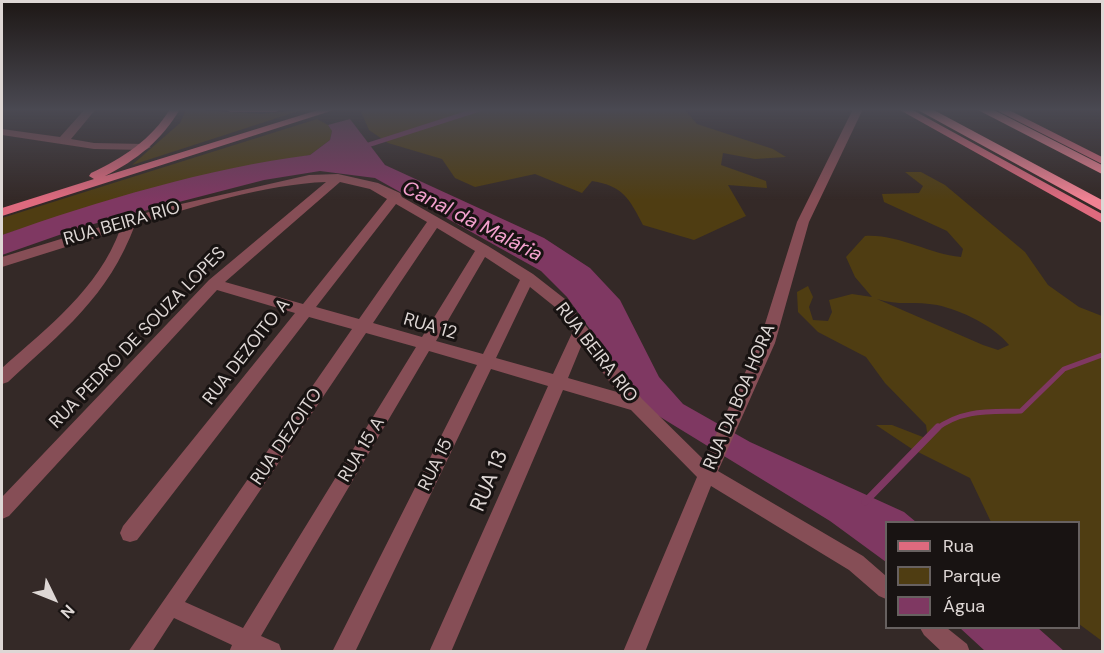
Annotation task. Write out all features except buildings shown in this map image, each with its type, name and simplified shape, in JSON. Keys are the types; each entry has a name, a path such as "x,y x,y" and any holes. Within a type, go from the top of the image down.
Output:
{"highway":[{"path":"979,139 1102,206"},
{"path":"1042,139 1102,170"}],"main road":[{"path":"7,210 86,180 145,147 153,139"},
{"path":"7,210 236,139"},
{"path":"958,139 1102,219"},
{"path":"1059,139 1102,161"}],"street":[{"path":"47,139 145,147"},
{"name":"RUA DA BOA HORA","path":"634,651 710,467 767,343 802,222 843,139"},
{"name":"RUA BEIRA RIO","path":"2,262 63,240 252,190 309,179 338,178 374,186 396,196 434,222 483,249 528,278 560,303 636,404 679,449 856,562 885,588"},
{"name":"RUA PEDRO DE SOUZA LOPES","path":"2,510 214,284 338,178"},
{"name":"RUA DEZOITO A","path":"130,532 396,196"},
{"name":"RUA DEZOITO","path":"139,651 434,222"},
{"path":"2,377 80,303 104,274 115,258 129,223"},
{"name":"RUA 15 A","path":"244,646 483,249"},
{"name":"RUA 15","path":"343,651 528,278"},
{"name":"RUA 12","path":"214,284 556,384 636,404"},
{"name":"RUA 13","path":"440,651 581,328"},
{"path":"171,606 244,646 272,651"},
{"path":"933,629 959,651"}],"green space":[{"path":"161,139 211,139 132,165"},
{"path":"252,139 330,139 310,155 151,189 2,235 2,218"},
{"path":"383,139 744,139 773,149 786,157 755,159 723,153 721,165 766,181 767,188 728,185 746,216 694,240 643,225 624,195 603,183 592,181 582,193 535,174 475,187 455,178 442,159"},
{"path":"905,172 921,172 945,185 1025,252 1048,285 1079,307 1102,316 1102,641 1080,625 1080,521 991,521 970,478 912,449 876,425 892,425 928,439 926,425 885,383 866,357 818,332 798,312 797,292 808,286 813,297 809,307 813,320 828,321 832,312 829,300 852,294 872,297 855,277 846,257 865,236 890,238 961,257 963,249 947,231 884,202 882,194 919,193 923,186","holes":["877,299 946,307 986,325 1009,345 998,350 983,345"]}],"water":[{"name":"Canal da Malária","path":"366,139 385,165 544,238 590,268 620,300 659,377 683,404 750,442 904,512 915,521 885,521 885,561 830,521 657,415 641,401 567,297 541,271 375,178 320,171 264,180 82,227 2,255 2,235 154,187 232,168 310,155 330,140"},
{"path":"961,629 1039,629 1064,651 985,651"}],"waterway":[{"path":"365,146 385,139"},
{"path":"936,429 966,415 1021,411 1064,369 1102,355"},
{"path":"865,502 936,429"}]}
